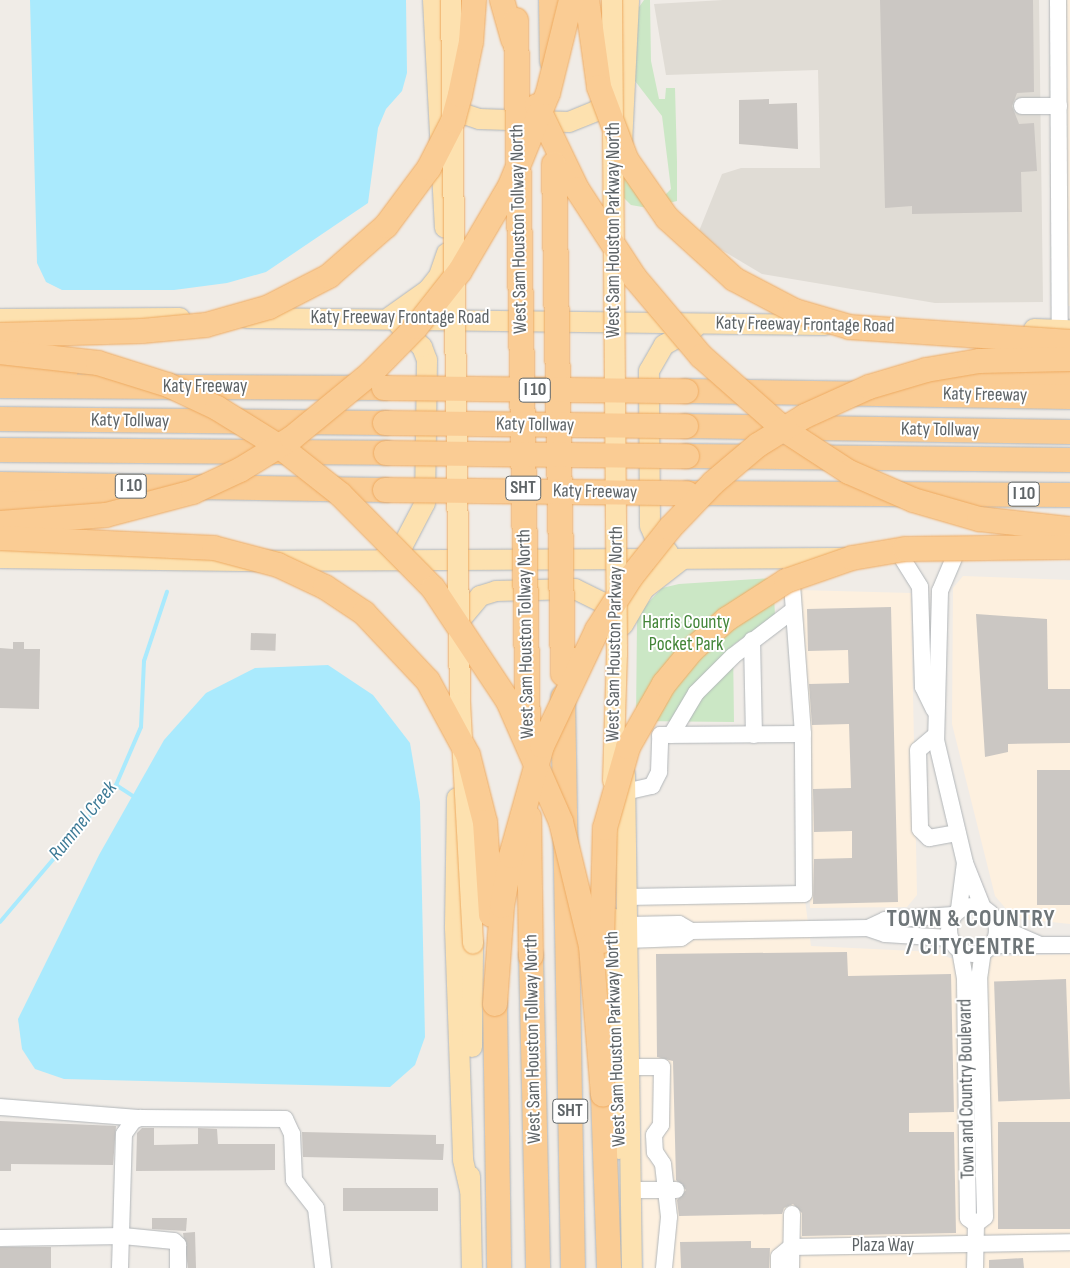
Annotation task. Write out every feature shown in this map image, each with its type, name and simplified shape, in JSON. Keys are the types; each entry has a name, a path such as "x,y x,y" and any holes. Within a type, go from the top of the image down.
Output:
{"highway":[{"path":"0,335 142,331 206,325 269,307 329,276 386,226 434,159 453,121 462,87 471,42 474,0"},
{"path":"502,0 538,109 594,219 664,315 732,385 815,451 881,488 979,519 1070,529"},
{"path":"0,523 106,515 193,492 240,470 292,438 371,373 416,327 460,271 510,186 548,93 571,0"},
{"path":"587,0 599,87 626,159 666,218 734,278 795,311 850,327 1067,334"},
{"name":"West Sam Houston Tollway North","path":"515,10 538,1268"},
{"name":"West Sam Houston Tollway North","path":"552,10 573,1268"},
{"path":"0,352 98,363 168,385 217,408 283,449 340,494 433,588 492,672 534,755 561,822 591,946 603,1095"},
{"path":"494,1004 502,906 511,856 542,746 597,630 632,577 686,511 758,445 805,416 869,387 926,370 979,361 1070,360"},
{"path":"0,365 229,387"},
{"path":"771,392 1070,374"},
{"name":"Katy Freeway","path":"0,386 686,391 1070,397"},
{"name":"Katy Tollway","path":"0,419 1070,432"},
{"name":"Katy Tollway","path":"0,450 1070,460"},
{"name":"Katy Freeway","path":"0,484 687,493 1070,494"},
{"path":"0,504 262,487"},
{"path":"978,493 1070,508"},
{"path":"0,538 170,544 239,554 278,565 325,587 382,630 413,661 442,702 476,780 488,848 494,1004 499,1268"},
{"path":"609,1268 603,1095 602,866 609,808 638,728 664,684 692,650 763,593 799,575 845,560 905,549 1070,547"}],"main road":[{"path":"433,0 433,51 447,253 457,318 463,561 454,884 463,1160 470,1190"},
{"path":"451,0 460,702 473,944 470,1190 472,1268"},
{"name":"West Sam Houston Parkway North","path":"612,0 617,654 610,846 616,1121 632,1268"},
{"path":"630,0 628,74 619,198 619,321 632,1268"},
{"path":"433,51 439,79 452,104 479,119 569,122 596,112 628,74"},
{"path":"378,561 403,545 426,503 427,360 422,347 390,317 428,290 439,276 447,253"},
{"path":"619,266 635,291 651,304 682,318 713,323"},
{"name":"Katy Freeway Frontage Road","path":"0,319 390,317 713,323 1067,334"},
{"path":"680,561 656,540 650,526 649,371 664,345 680,334 713,323"},
{"path":"0,558 378,561 680,561 790,558 1070,559"},
{"path":"378,561 442,596 461,619"},
{"path":"622,624 644,589 680,561"},
{"path":"461,619 480,596 496,591 575,589 602,602 622,624"}],"street":[{"path":"1058,0 1059,106 1067,334"},
{"path":"1022,106 1059,106"},
{"path":"626,897 804,894 803,734 792,611 790,558"},
{"name":"Town and Country Boulevard","path":"902,558 920,587 923,687 934,710"},
{"name":"Town and Country Boulevard","path":"954,558 940,590 940,686 934,710 936,735 965,863 983,908 997,926 987,949 979,979 974,1115"},
{"path":"671,735 696,693 752,640 792,611"},
{"path":"752,640 754,735"},
{"path":"625,792 652,786 659,772 660,735 803,734"},
{"path":"936,735 918,750 920,829 929,838 958,833"},
{"name":"Town and Country Boulevard","path":"965,863 956,912 954,944 965,979 974,1115 985,1217 976,1224 975,1268"},
{"path":"868,928 885,920 983,908"},
{"path":"997,926 1038,944"},
{"path":"627,932 681,938 691,931 868,928 885,934 987,949 1038,944 1070,944"},
{"path":"629,1067 662,1067 661,1125 654,1135 655,1152 663,1164 672,1190 664,1268"},
{"path":"0,1107 140,1118 286,1119 292,1134 294,1180 316,1208 323,1268"},
{"path":"120,1268 123,1236 124,1134 129,1124 140,1118"},
{"path":"631,1190 672,1190"},
{"path":"791,1268 792,1214"},
{"path":"0,1238 123,1236 177,1242 178,1268"},
{"name":"Plaza Way","path":"791,1247 975,1246 1070,1242"},
{"path":"779,1268 779,1257 791,1247"}],"shaded area":[{"path":"723,0 1039,0 1043,302 935,303 762,274 720,249 699,231 722,174 741,168 820,168 818,70 666,75 654,4"},
{"path":"1058,0 1070,0 1070,306 1060,306"},
{"path":"963,576 1070,580 1070,924 1014,918 995,896 952,724 953,588"},
{"path":"799,590 911,593 917,895 907,907 810,908"},
{"path":"805,900 811,946 935,952 950,958 1070,954 1070,1268 644,1268 636,1087 634,902"}],"green space":[{"path":"644,0 650,0 651,61 659,99 665,99 666,88 675,88 677,162 677,201 648,208 631,205 624,198 624,156 665,195 671,189 662,116 635,81 637,10"},
{"name":"Harris County Pocket Park","path":"773,578 775,615 733,645 734,722 636,721 637,618 643,608 662,588 679,584"}],"water":[{"path":"30,0 406,0 407,73 402,91 386,109 378,128 368,203 266,272 227,283 174,290 62,290 46,282 37,263"},
{"path":"328,665 373,695 410,743 420,802 425,1037 415,1065 390,1087 64,1079 35,1069 22,1049 18,1019 99,855 164,740 206,693 255,668"}],"building":[{"path":"880,0 1033,0 1034,92 1017,93 1012,106 1019,124 1034,123 1037,171 1021,172 1022,212 912,214 912,206 885,208"},
{"path":"769,99 769,104 797,103 798,149 739,144 739,100"},
{"path":"891,607 898,902 813,904 814,859 852,858 852,831 814,832 813,789 851,788 849,724 812,725 809,684 849,683 848,650 808,651 807,609"},
{"path":"976,614 1047,619 1048,689 1070,689 1070,743 1008,744 1008,752 985,757"},
{"path":"251,633 276,634 275,651 250,650"},
{"path":"13,642 24,642 24,649 40,649 39,709 0,708 0,648 13,649"},
{"path":"1037,770 1070,770 1070,905 1037,905"},
{"path":"847,952 848,976 951,974 954,1112 909,1113 909,1132 954,1132 956,1233 802,1236 802,1213 793,1204 784,1208 782,1214 679,1216 677,1200 686,1190 676,1180 673,1061 657,1057 656,954"},
{"path":"1066,979 1070,1099 998,1101 994,982"},
{"path":"0,1121 116,1126 113,1165 11,1164 11,1171 0,1171"},
{"path":"998,1122 1070,1122 1070,1229 998,1229"},
{"path":"142,1128 154,1128 154,1145 198,1144 198,1128 217,1129 218,1144 275,1144 275,1170 136,1171 137,1133"},
{"path":"302,1132 436,1135 436,1144 444,1144 443,1160 303,1157"},
{"path":"343,1188 438,1188 438,1211 343,1211"},
{"path":"152,1218 187,1218 186,1231 152,1229"},
{"path":"195,1232 196,1268 188,1268 183,1233"},
{"path":"751,1241 751,1248 770,1248 769,1268 681,1268 680,1242"},
{"path":"0,1247 51,1247 51,1268 0,1268"},
{"path":"1023,1258 1024,1268 989,1268 989,1260"}],"waterway":[{"name":"Rummel Creek","path":"0,922 116,785 141,727 144,661 167,592"},
{"path":"116,785 133,796"}],"district":[{"name":"TOWN & COUNTRY / CITYCENTRE","path":"971,933"}]}
